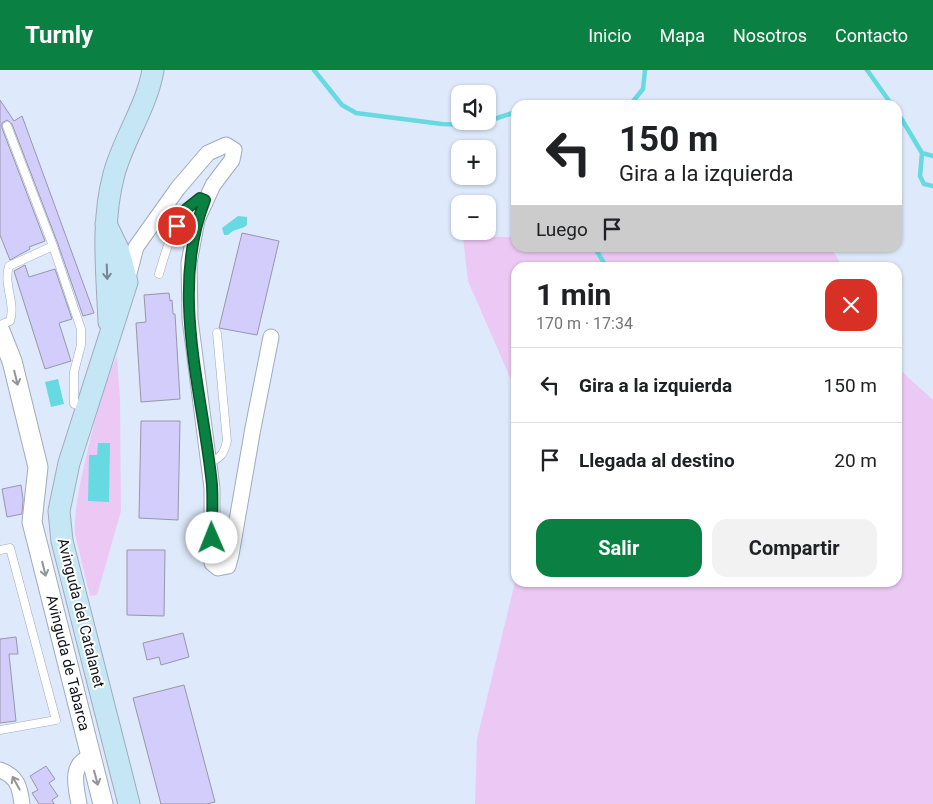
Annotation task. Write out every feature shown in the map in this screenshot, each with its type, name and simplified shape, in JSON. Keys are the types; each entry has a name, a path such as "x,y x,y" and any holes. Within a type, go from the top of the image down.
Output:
{"main road":[{"name":"Avinguda del Catalanet","path":"109,335 106,224 114,173 136,121 153,71"},
{"path":"106,224 118,249 127,282"},
{"name":"Avinguda del Catalanet","path":"127,282 86,408 62,493 59,511 62,540 129,804"}],"street":[{"path":"127,282 136,247 178,188 208,153 226,145 234,150 232,160 205,200 197,220 189,263 190,319 212,488 212,563 218,568 228,566 231,555 271,337"},
{"name":"Avinguda de Tabarca","path":"0,331 12,361 38,467 32,522 103,804"},
{"path":"79,804 75,780 78,766 84,759 91,757"},
{"path":"0,770 11,775 19,784 22,804"}],"lane":[{"path":"7,126 53,246 81,329 81,345 74,372 74,404 86,408"},
{"path":"159,274 169,241 185,210 200,198 205,200"},
{"path":"0,325 10,321 13,312 6,274 9,266 53,246"},
{"path":"209,462 217,460 224,453 227,441 217,333"},
{"path":"0,550 10,548 56,720 0,730"}],"shaded area":[{"path":"496,237 511,237 511,252 834,252 840,262 511,262 511,380 468,281 463,240 496,240"},
{"path":"117,356 120,398 121,511 97,595 90,596 75,534 76,508 82,474 98,410"},
{"path":"902,372 933,400 933,804 475,804 477,739 514,587 902,587"}],"water":[{"path":"238,216 247,217 247,225 228,235 224,235 222,228"},
{"path":"58,379 64,404 51,407 45,382"},
{"path":"98,443 110,443 109,502 88,501 89,455 97,455"}],"building":[{"path":"0,100 14,121 22,116 94,313 83,316 58,244 12,124 7,120 2,123 2,128 45,241 29,247 30,249 10,260 0,235"},
{"path":"242,233 279,241 257,335 219,328"},
{"path":"25,265 29,277 55,269 72,319 59,323 71,361 45,369 14,271"},
{"path":"169,293 170,301 172,300 173,314 175,314 180,399 141,402 136,323 146,322 144,295"},
{"path":"141,421 180,421 178,520 139,518"},
{"path":"21,485 23,499 22,514 7,517 2,489"},
{"path":"127,550 165,550 164,616 127,615"},
{"path":"183,633 189,657 161,665 159,657 147,660 143,643"},
{"path":"16,637 18,654 9,654 16,721 0,723 0,639"},
{"path":"184,685 215,802 207,804 161,804 133,698"},
{"path":"46,766 55,779 49,783 58,796 52,800 54,804 39,804 32,793 38,790 30,776"}],"waterway":[{"path":"314,70 342,105 356,113 451,124"},
{"path":"634,100 643,89 645,70"},
{"path":"867,70 888,100"},
{"path":"496,118 511,114"},
{"path":"902,120 922,153 933,156"},
{"path":"922,153 920,176 924,184 933,186"},
{"path":"597,252 603,262"}],"route":[{"path":"177,226 185,210 191,204 200,198 205,200 197,220 189,263 190,319 212,488 212,538"}]}
